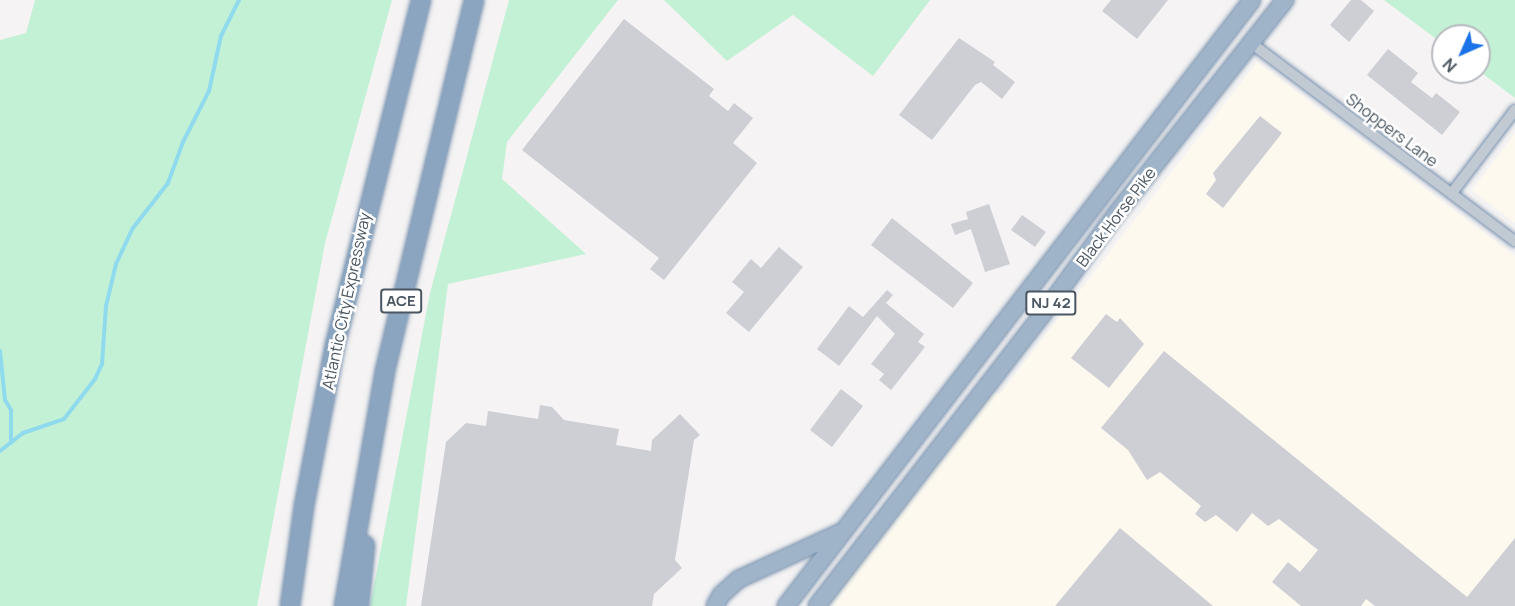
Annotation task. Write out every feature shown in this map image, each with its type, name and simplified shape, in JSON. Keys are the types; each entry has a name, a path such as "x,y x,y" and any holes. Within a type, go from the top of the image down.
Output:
{"highway":[{"name":"Atlantic City Expressway","path":"290,606 304,506 335,345 380,151 421,0"},
{"name":"ACE","path":"344,606 385,371 474,0"},
{"name":"Black Horse Pike","path":"786,606 1252,0"},
{"name":"Black Horse Pike","path":"817,606 1042,315 1116,214 1285,0"},
{"path":"359,606 385,371"},
{"path":"715,606 721,595 739,579 842,532"}],"street":[{"name":"Shoppers Lane","path":"1251,43 1515,241"},
{"path":"1452,194 1515,110"}],"shaded area":[{"path":"1257,62 1515,256 1515,606 817,606 985,388 1000,394"},
{"path":"1515,134 1515,223 1472,190"}],"green space":[{"path":"35,0 392,0 325,243 257,606 0,606 0,40 26,33"},
{"path":"509,0 618,0 507,142 502,179 586,254 448,284 406,606 370,606 430,293"},
{"path":"664,0 930,0 873,76 793,15 727,61"},
{"path":"1384,0 1515,0 1515,98 1491,80 1491,24 1431,24 1431,35"}],"building":[{"path":"1111,0 1168,0 1137,39 1102,11"},
{"path":"1351,0 1361,0 1374,11 1349,42 1330,25"},
{"path":"624,19 714,89 709,96 728,111 734,103 753,118 733,143 757,163 664,280 650,269 659,258 522,150"},
{"path":"959,38 995,62 993,65 1015,82 1002,99 981,82 975,85 932,140 899,115"},
{"path":"1388,49 1418,73 1411,82 1432,98 1436,93 1460,112 1442,135 1367,75"},
{"path":"1260,116 1282,133 1223,208 1206,194 1216,180 1213,173"},
{"path":"989,204 1010,264 985,272 971,229 955,235 951,224 968,219 966,212"},
{"path":"1022,215 1046,232 1035,247 1011,230"},
{"path":"892,218 973,283 953,308 871,245"},
{"path":"779,247 803,267 749,332 726,313 744,292 732,282 751,259 761,268"},
{"path":"887,290 893,295 886,303 924,334 918,342 925,347 891,390 879,380 884,374 871,364 895,334 877,316 839,366 817,349 849,306 863,317"},
{"path":"1106,314 1117,322 1120,318 1144,344 1109,388 1071,358"},
{"path":"1164,351 1467,597 1515,538 1515,606 1375,606 1366,599 1361,606 1301,606 1272,582 1288,562 1300,572 1318,550 1279,519 1268,526 1252,513 1237,532 1216,515 1205,522 1195,514 1201,506 1160,472 1147,480 1128,450 1101,428"},
{"path":"841,389 863,406 832,447 810,430"},
{"path":"540,405 552,407 564,420 619,429 616,445 651,451 652,440 680,414 700,435 694,440 675,560 682,568 654,594 652,606 421,606 446,442 466,423 486,426 488,411 538,419"},
{"path":"1120,528 1213,606 1055,606"}],"waterway":[{"path":"0,451 23,433 64,419 95,379 102,364 106,306 116,264 133,228 168,183 183,142 209,91 221,36 239,0"},
{"path":"0,351 5,400 11,410 11,443"}]}
